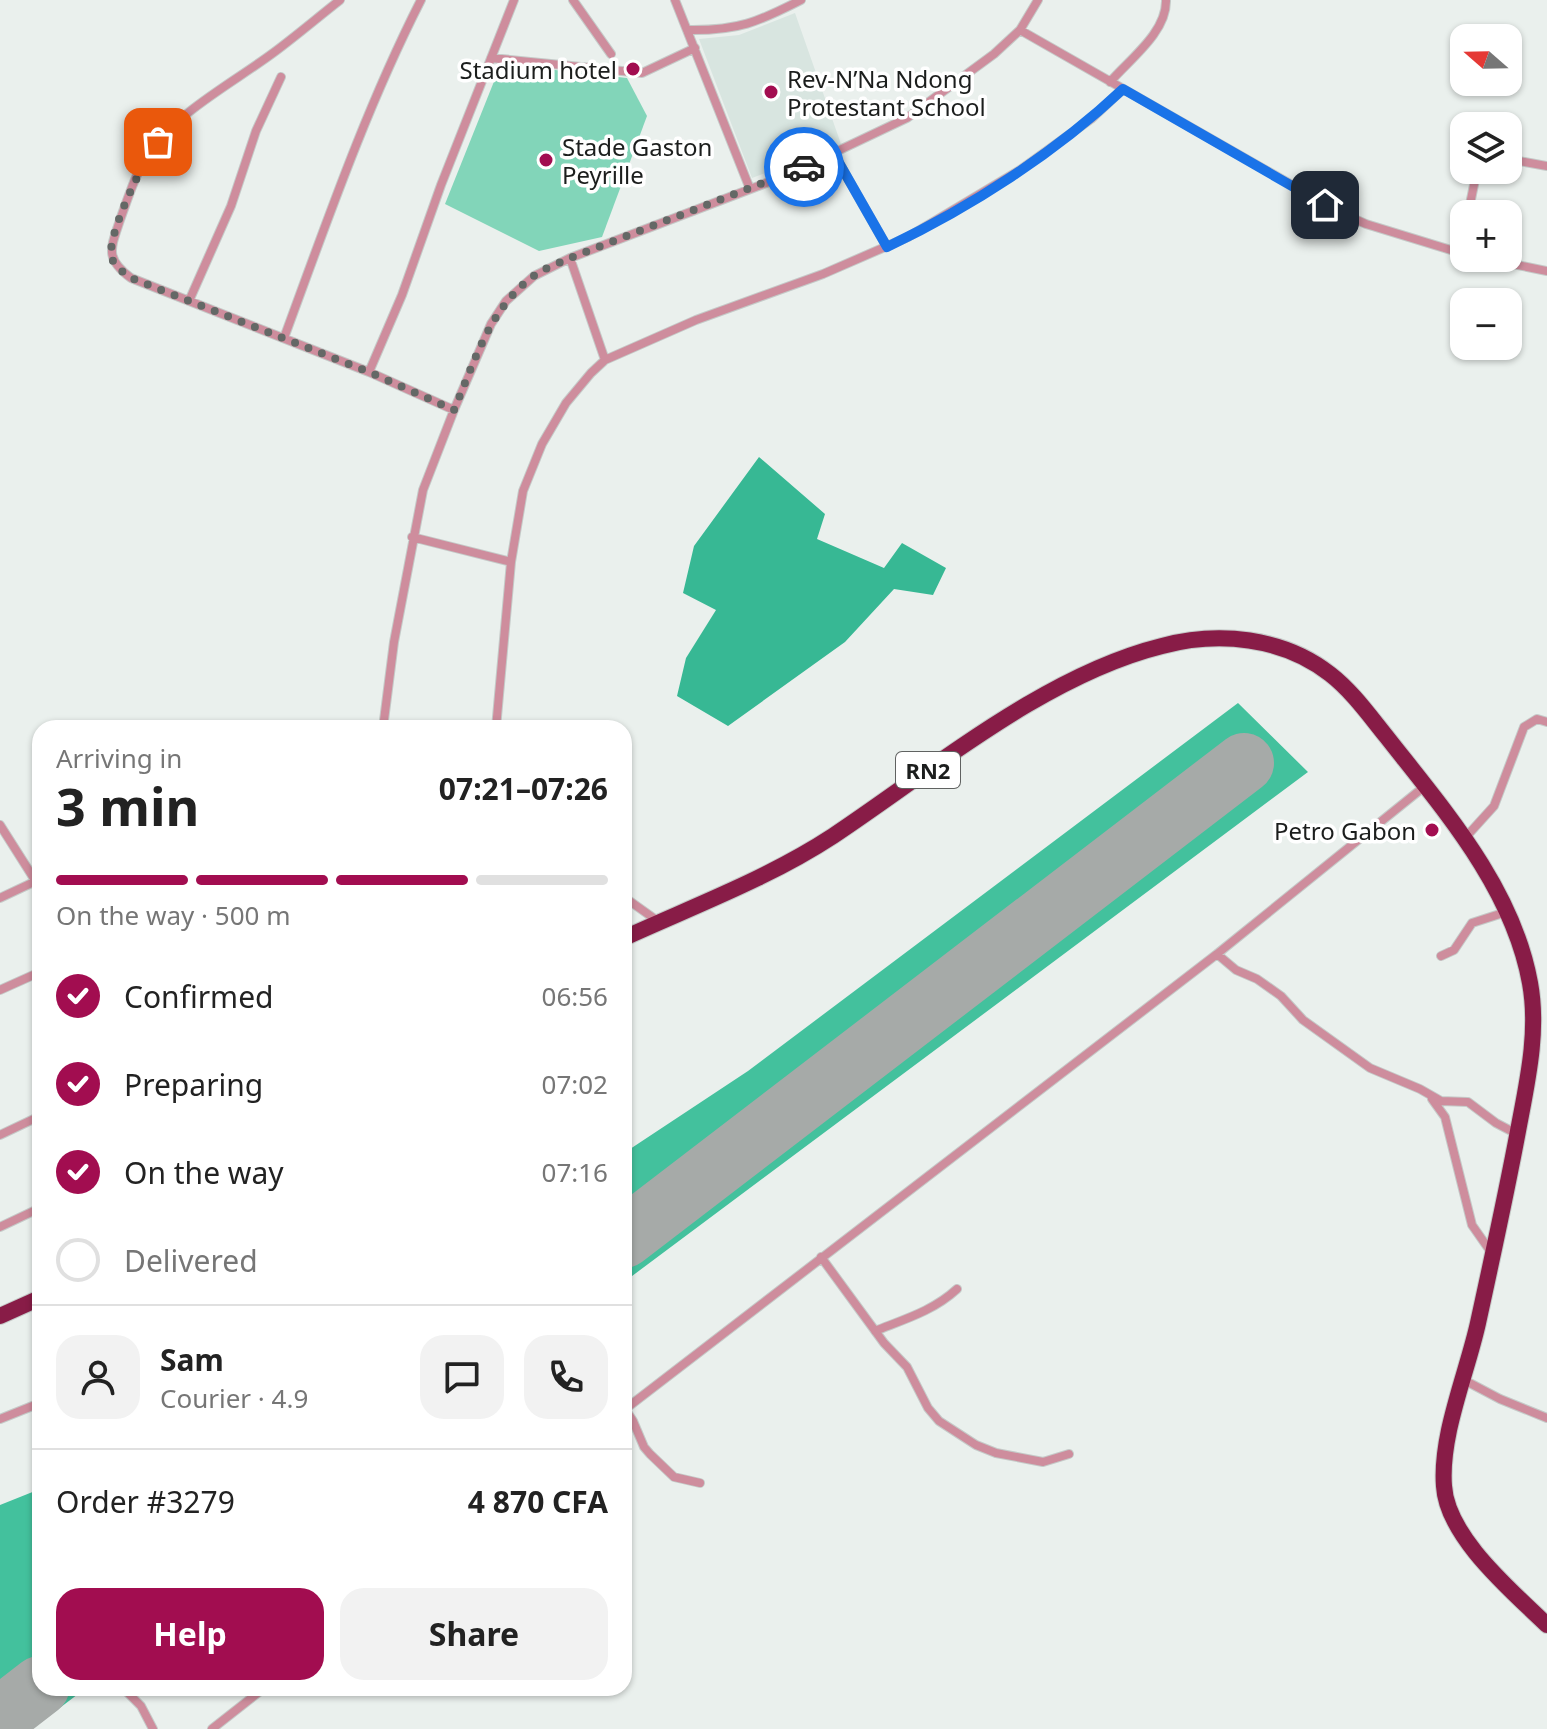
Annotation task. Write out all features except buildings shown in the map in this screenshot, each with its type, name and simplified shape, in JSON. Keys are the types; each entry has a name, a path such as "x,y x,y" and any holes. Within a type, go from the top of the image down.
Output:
{"highway":[{"name":"RN2","path":"632,934 747,882 821,843 890,794 1029,705 1076,678 1131,655 1196,638 1223,637 1255,641 1296,655 1329,673 1350,693 1465,838 1489,876 1506,912 1522,950 1530,980 1534,1053 1493,1256 1449,1432 1444,1461 1444,1488 1447,1509 1471,1546 1547,1625"},
{"path":"0,1316 32,1302"}],"street":[{"path":"340,0 196,108 158,142 143,164 128,197 112,245 114,263 131,278 369,372 454,410"},
{"path":"284,338 359,139 421,0"},
{"path":"369,372 402,295 441,185 514,0"},
{"path":"573,0 611,54"},
{"path":"675,0 750,189"},
{"path":"687,30 730,30 767,18 801,0"},
{"path":"384,720 412,537 423,490 491,324 506,301 534,276 570,258 750,189 834,154 907,118 994,54 1020,30 1038,0"},
{"path":"1110,82 1158,29 1166,11 1166,0"},
{"path":"1020,30 1341,213 1366,224 1450,249"},
{"path":"491,58 642,73 695,48"},
{"path":"189,301 231,206 256,131 281,77"},
{"path":"497,720 511,562 523,491 542,444 579,386 605,360 696,320 887,247 965,205 1091,119 1123,89"},
{"path":"834,154 887,247"},
{"path":"1522,162 1547,166"},
{"path":"570,258 605,360"},
{"path":"1522,266 1547,271"},
{"path":"412,537 511,562"},
{"path":"1465,838 1494,806 1524,727 1537,719 1547,722"},
{"path":"632,1404 1217,954 1425,786"},
{"path":"0,825 32,876"},
{"path":"0,898 32,887"},
{"path":"632,903 659,922"},
{"path":"1441,956 1454,950 1472,923 1506,912"},
{"path":"1217,954 1236,970 1281,996 1303,1020 1370,1068 1441,1101 1468,1102 1517,1134"},
{"path":"0,990 32,976"},
{"path":"1431,1097 1445,1117 1472,1225 1493,1256"},
{"path":"0,1135 32,1120"},
{"path":"0,1227 32,1212"},
{"path":"821,1257 875,1331 907,1367 932,1414 954,1431 996,1453 1035,1462 1069,1454"},
{"path":"875,1331 926,1311 957,1289"},
{"path":"1464,1380 1547,1418"},
{"path":"0,1419 32,1406"},
{"path":"632,1420 644,1447 674,1477 700,1483"},
{"path":"131,1696 141,1706 153,1729"},
{"path":"212,1729 254,1696"}],"shaded area":[{"name":"Rev-N’Na Ndong Protestant School","path":"795,13 841,144 752,178 699,39 739,35"},
{"name":"Stade Gaston Peyrille","path":"501,64 627,78 647,116 602,237 539,251 445,204"},
{"path":"759,457 825,514 817,539 884,568 902,543 946,568 933,595 894,589 845,642 728,726 677,696 686,658 716,610 683,593 694,546"},
{"path":"1238,703 1308,772 632,1276 632,1148 748,1071"},
{"path":"32,1492 32,1696 75,1696 32,1729 0,1729 0,1505"}],"taxiway":[{"path":"0,1694 11,1709"}],"runway":[{"path":"632,1232 1244,763"},
{"path":"0,1717 32,1692"}],"way so far":[{"path":"158,142 149,153 128,197 112,245 111,255 120,270 131,278 369,372 454,410 491,324 506,301 534,276 570,258 804,167"}],"place":[{"name":"Stadium hotel","path":"633,69"},
{"name":"Rev-N’Na Ndong Protestant School","path":"771,92"},
{"name":"Stade Gaston Peyrille","path":"546,160"},
{"name":"Petro Gabon","path":"1432,830"}],"route":[{"path":"804,167 834,154 887,247 965,205 1020,170 1091,119 1123,89 1325,205"}]}
